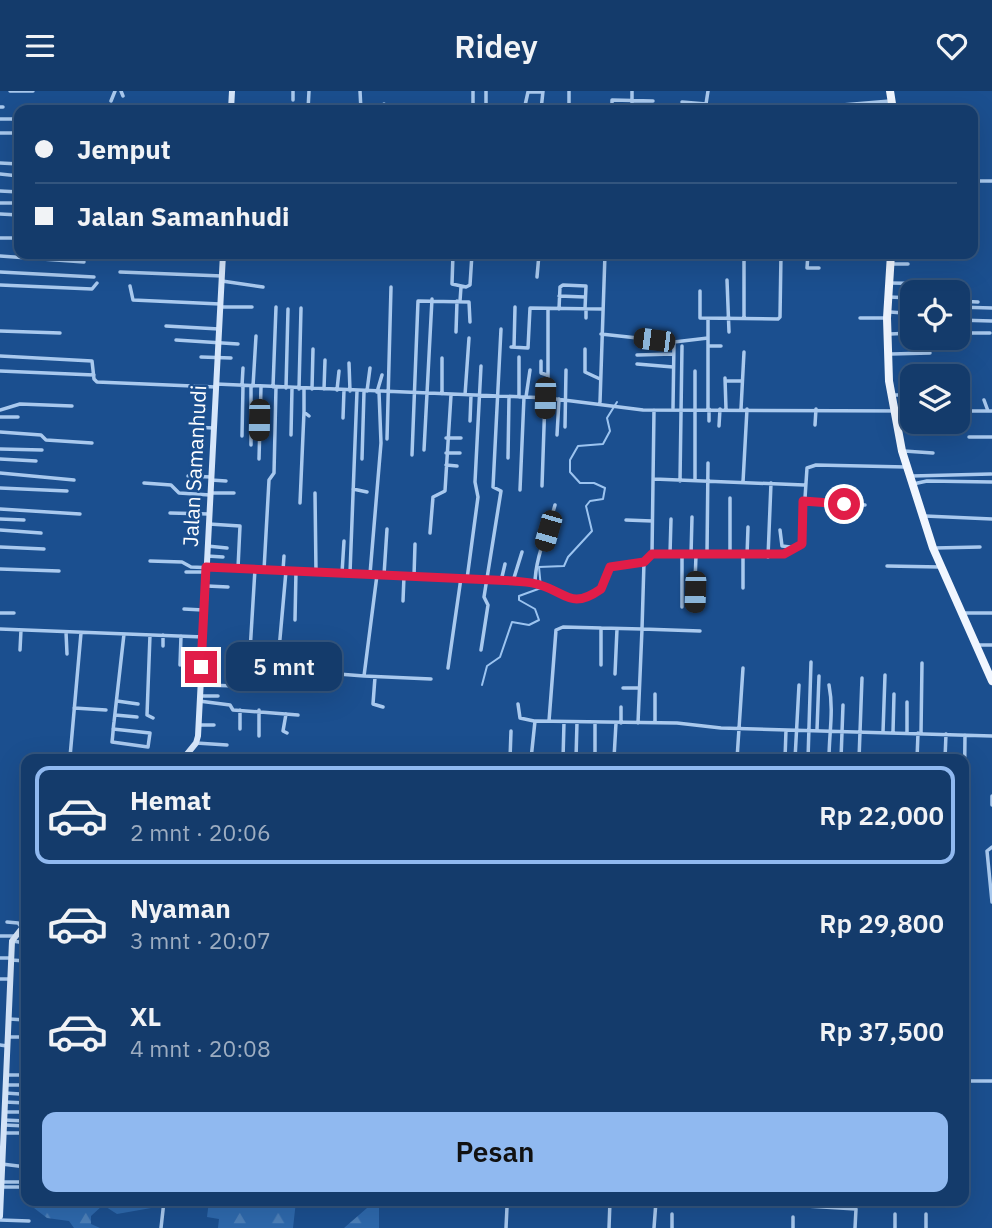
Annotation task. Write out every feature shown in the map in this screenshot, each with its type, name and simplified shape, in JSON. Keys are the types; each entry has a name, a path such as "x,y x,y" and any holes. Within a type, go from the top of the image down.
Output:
{"main road":[{"path":"891,259 887,315 888,354 891,395 902,451 940,567 992,681"}],"street":[{"path":"10,91 33,91"},
{"path":"111,101 116,91"},
{"path":"293,91 293,100"},
{"path":"525,105 528,92 544,91"},
{"path":"632,91 633,105"},
{"path":"682,102 708,104 708,91"},
{"path":"605,100 653,101"},
{"path":"612,100 612,105"},
{"path":"42,259 84,262"},
{"name":"Jalan Samanhudi","path":"196,743 223,259"},
{"path":"453,259 452,284 461,287 470,285 472,259"},
{"path":"537,277 539,259"},
{"path":"600,403 605,259"},
{"path":"744,259 744,319"},
{"path":"700,291 699,317 780,317 781,259"},
{"path":"808,259 807,268 819,268"},
{"path":"891,264 908,264"},
{"path":"0,272 94,277"},
{"path":"120,272 222,279 263,287"},
{"path":"727,280 729,332"},
{"path":"0,285 92,289 97,283"},
{"path":"890,283 900,283"},
{"path":"559,309 559,296 563,285 585,286 586,318"},
{"path":"130,286 132,300 253,307"},
{"path":"387,439 391,287"},
{"path":"456,332 461,287"},
{"path":"559,296 586,297"},
{"path":"889,297 900,297"},
{"path":"424,450 432,299"},
{"path":"412,454 418,301 432,299 471,304 470,323"},
{"path":"970,302 978,302"},
{"path":"264,570 269,480 275,473 276,307"},
{"path":"515,307 513,347 528,348 530,308 603,309"},
{"path":"970,307 992,308"},
{"path":"300,503 304,412 301,389 301,308"},
{"path":"541,486 548,375 548,308"},
{"path":"286,388 288,309"},
{"path":"860,318 900,313"},
{"path":"708,319 709,421"},
{"path":"970,320 992,321"},
{"path":"166,326 219,329"},
{"path":"481,650 488,605 484,597 500,491 493,487 501,329"},
{"path":"0,331 60,333"},
{"path":"970,333 990,333"},
{"path":"601,334 674,342 708,338"},
{"path":"888,334 900,334"},
{"path":"250,445 256,336"},
{"path":"465,395 469,338"},
{"path":"176,340 238,344"},
{"path":"673,408 674,342"},
{"path":"680,481 682,346"},
{"path":"708,347 721,346"},
{"path":"312,389 313,349"},
{"path":"585,349 585,372 600,379"},
{"path":"743,482 744,352"},
{"path":"637,355 646,358 648,353 673,354"},
{"path":"888,354 930,353"},
{"path":"0,356 92,361 97,382 546,398 654,410 681,408 900,411"},
{"path":"201,357 231,358"},
{"path":"519,357 523,397 520,490"},
{"path":"442,358 442,394"},
{"path":"324,389 325,360"},
{"path":"541,361 541,373 548,375"},
{"path":"349,363 350,391"},
{"path":"637,364 673,367"},
{"path":"467,579 478,497 475,482 481,366"},
{"path":"242,436 243,368"},
{"path":"362,459 370,368"},
{"path":"523,397 530,370"},
{"path":"565,427 566,370"},
{"path":"337,390 338,371"},
{"path":"695,371 695,481"},
{"path":"0,372 94,375"},
{"path":"370,574 381,443 378,392 382,375"},
{"path":"719,426 725,379 742,381"},
{"path":"258,459 261,387"},
{"path":"291,435 292,388"},
{"path":"344,390 344,418"},
{"path":"350,573 357,391"},
{"path":"430,533 433,497 444,492 451,395"},
{"path":"470,421 471,395"},
{"path":"891,395 900,395"},
{"path":"508,458 509,397"},
{"path":"557,435 559,399"},
{"path":"970,411 990,411 984,400"},
{"path":"0,410 20,404 72,406"},
{"path":"815,425 816,409"},
{"path":"186,572 239,568 501,580 540,585 564,598 581,599 601,589 610,567 644,562 652,554 654,410"},
{"path":"304,412 309,416"},
{"path":"0,417 18,417"},
{"path":"194,428 214,428"},
{"path":"0,432 41,435 46,440 92,443"},
{"path":"968,437 992,437"},
{"path":"446,438 461,438"},
{"path":"0,449 42,450"},
{"path":"902,451 933,453"},
{"path":"446,453 460,453"},
{"path":"0,459 36,461"},
{"path":"707,555 708,463"},
{"path":"446,465 457,466"},
{"path":"652,554 768,557 798,548 802,541 805,470 809,466 864,468 927,481 992,482"},
{"path":"0,473 74,479"},
{"path":"910,476 991,474"},
{"path":"188,476 226,481"},
{"path":"654,479 804,485"},
{"path":"144,483 172,485 179,493 234,493"},
{"path":"768,557 771,483"},
{"path":"0,488 67,491"},
{"path":"352,489 367,492"},
{"path":"315,493 316,571"},
{"path":"730,498 730,556"},
{"path":"803,501 865,505"},
{"path":"540,585 535,567 541,558 555,505"},
{"path":"0,509 80,515"},
{"path":"170,513 209,515"},
{"path":"923,516 992,519"},
{"path":"692,517 694,611"},
{"path":"0,519 24,520"},
{"path":"670,554 671,519"},
{"path":"626,520 653,521"},
{"path":"209,524 240,526 239,568"},
{"path":"743,588 748,527"},
{"path":"384,575 387,529"},
{"path":"0,530 41,533"},
{"path":"780,530 782,546 798,548"},
{"path":"342,573 344,541"},
{"path":"414,576 415,544"},
{"path":"208,546 227,548"},
{"path":"0,547 44,549"},
{"path":"933,548 980,547"},
{"path":"513,581 522,552"},
{"path":"682,554 682,607"},
{"path":"207,556 223,557"},
{"path":"276,672 284,556"},
{"path":"150,561 206,570"},
{"path":"638,723 644,562"},
{"path":"501,580 505,564"},
{"path":"887,566 940,567"},
{"path":"0,569 59,571"},
{"path":"227,668 249,668 255,569"},
{"path":"295,620 296,571"},
{"path":"364,676 377,575"},
{"path":"403,601 404,576"},
{"path":"448,668 461,579"},
{"path":"205,586 228,587"},
{"path":"184,609 204,610"},
{"path":"0,613 14,613"},
{"path":"960,613 992,613"},
{"path":"549,721 556,630 563,627 700,631"},
{"path":"601,628 601,665"},
{"path":"0,629 203,637"},
{"path":"615,674 617,629"},
{"path":"20,650 21,630"},
{"path":"66,632 67,654"},
{"path":"71,754 81,633"},
{"path":"113,729 150,733 150,744 148,747 113,743 113,729 124,634"},
{"path":"150,635 147,715 153,718"},
{"path":"163,635 163,646"},
{"path":"180,666 181,636"},
{"path":"976,645 992,645"},
{"path":"808,754 811,662"},
{"path":"917,754 922,663"},
{"path":"737,754 743,669"},
{"path":"300,671 432,679"},
{"path":"817,730 819,675"},
{"path":"883,732 885,675"},
{"path":"375,677 373,704 383,707"},
{"path":"859,754 862,678"},
{"path":"200,684 308,688"},
{"path":"795,754 799,685"},
{"path":"828,754 829,730 833,716 829,685"},
{"path":"623,688 639,688"},
{"path":"655,694 655,723"},
{"path":"893,732 894,694"},
{"path":"199,698 218,696"},
{"path":"199,698 230,705 233,710 298,715"},
{"path":"117,701 138,704"},
{"path":"907,733 908,702"},
{"path":"518,704 520,718 535,721 992,736"},
{"path":"841,754 843,705"},
{"path":"74,708 106,710"},
{"path":"614,754 621,708"},
{"path":"240,710 240,729"},
{"path":"258,710 259,736"},
{"path":"286,714 284,731 287,733"},
{"path":"115,715 137,717"},
{"path":"532,754 535,721"},
{"path":"563,754 564,722"},
{"path":"576,754 577,722"},
{"path":"595,722 596,754"},
{"path":"198,725 214,726"},
{"path":"785,754 786,729"},
{"path":"510,754 511,731"},
{"path":"945,754 946,734"},
{"path":"965,735 965,754"},
{"path":"187,754 196,743 227,745"},
{"path":"992,796 992,805"},
{"path":"992,847 987,851 992,902"},
{"path":"7,922 18,923 20,932 11,959 9,1028 4,1045 5,1112 1,1149 0,1218 29,1221"},
{"path":"0,936 20,932"},
{"path":"0,958 21,960"},
{"path":"0,979 11,979"},
{"path":"0,989 10,989"},
{"path":"0,1004 9,1005"},
{"path":"9,1019 21,1020"},
{"path":"0,1028 9,1028"},
{"path":"8,1037 21,1037"},
{"path":"4,1084 21,1077"},
{"path":"969,1081 992,1081"},
{"path":"4,1084 20,1094"},
{"path":"5,1102 21,1103"},
{"path":"5,1112 21,1112"},
{"path":"4,1126 21,1122"},
{"path":"4,1126 21,1126"},
{"path":"4,1126 21,1131"},
{"path":"2,1160 21,1166"},
{"path":"1,1184 21,1181"},
{"path":"1,1184 21,1186"},
{"path":"161,1228 163,1206"},
{"path":"506,1228 508,1206"},
{"path":"609,1228 610,1206"},
{"path":"654,1228 656,1206"},
{"path":"806,1206 856,1209 855,1228"},
{"path":"671,1228 672,1214"},
{"path":"895,1214 895,1228"},
{"path":"926,1214 926,1228"},
{"path":"793,1217 793,1228"}],"green space":[{"path":"102,1206 91,1216 91,1224 100,1228 74,1228 69,1221 47,1218 34,1208"},
{"path":"105,1206 151,1206 151,1208 117,1214"},
{"path":"208,1206 295,1206 293,1228 218,1228 219,1219 207,1217"},
{"path":"379,1206 379,1228 344,1228 367,1208"}],"waterway":[{"path":"482,685 487,666 500,657 512,622 529,625 539,620 535,609 519,600 519,596 541,588 539,567 564,566 568,557 592,531 586,506 590,501 603,499 605,488 594,483 580,483 570,472 570,460 578,446 603,444 610,431 607,418 617,402"}],"route":[{"path":"201,667 206,567 513,581 544,586 564,598 576,600 586,598 601,589 610,567 644,562 652,554 768,557 784,554 802,544 803,501 844,504"}]}
